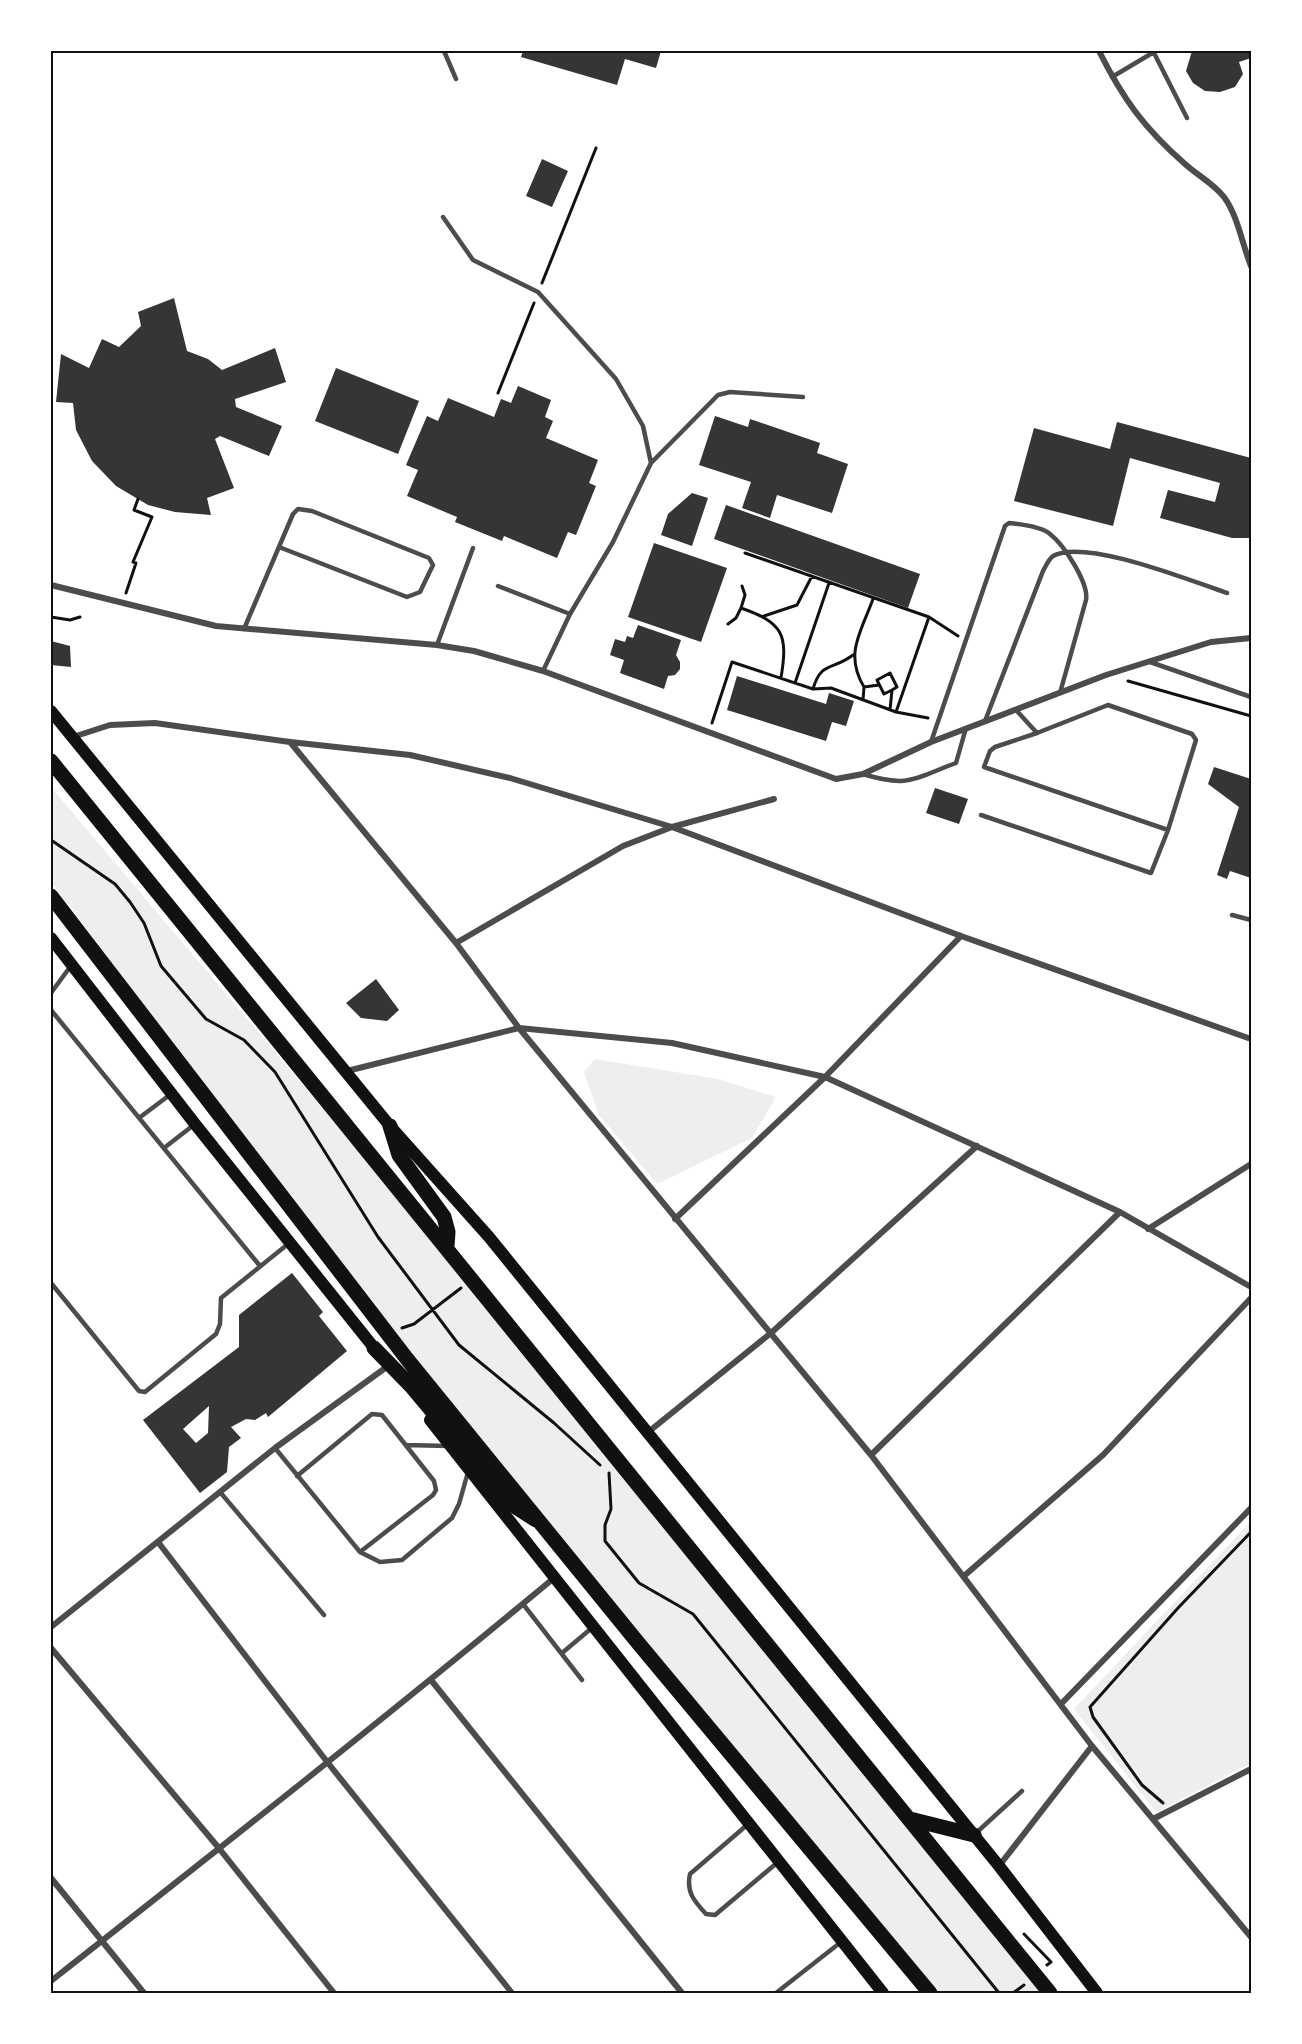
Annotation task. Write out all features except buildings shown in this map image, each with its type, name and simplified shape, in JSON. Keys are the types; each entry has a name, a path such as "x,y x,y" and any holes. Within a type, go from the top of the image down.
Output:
{"highway":[{"path":"51,761 447,1246 1050,1993"},
{"path":"51,896 407,1359 639,1644 930,1993"},
{"path":"390,1126 399,1155 444,1217 448,1232 447,1246"},
{"path":"374,1348 411,1386 508,1503 543,1524"},
{"path":"910,1819 974,1835"}],"main road":[{"path":"54,716 390,1126 489,1237 999,1866 1097,1993"},
{"path":"51,938 171,1094 291,1242 883,1993"}],"street":[{"path":"1099,51 1127,104 1150,132 1224,197 1232,211 1251,266"},
{"path":"51,585 189,621 244,629 437,645 474,651 543,671 836,779 863,774 931,742 1106,675 1211,642 1251,638"},
{"path":"73,737 110,725 155,723 290,742 410,755 510,778 672,826 961,936 1251,1039"},
{"path":"290,742 456,943 519,1028 872,1455 1092,1746 1155,1818 1251,1937"},
{"path":"456,943 623,846 672,826 774,799"},
{"path":"675,1219 825,1077 961,936"},
{"path":"347,1071 519,1028 672,1043 825,1077 1120,1212 1251,1287"},
{"path":"647,1434 771,1333 977,1146"},
{"path":"1148,1229 1251,1164"},
{"path":"872,1455 1120,1212"},
{"path":"964,1576 1104,1455 1251,1298"},
{"path":"51,1627 275,1448 388,1366"},
{"path":"1061,1704 1251,1508"},
{"path":"158,1542 328,1763 512,1993"},
{"path":"51,1981 218,1847 328,1763 554,1578"},
{"path":"51,1648 218,1847 334,1993"},
{"path":"431,1680 682,1993"},
{"path":"999,1866 1092,1746"},
{"path":"1155,1818 1251,1769"},
{"path":"51,1878 144,1993"}],"lane":[{"path":"444,51 456,79"},
{"path":"1112,77 1154,52 1187,118"},
{"path":"443,217 473,260 538,292 616,379 643,426 651,463"},
{"path":"543,671 570,614 613,542 651,463 718,395 730,392 803,398"},
{"path":"244,629 293,514 298,509 429,558 433,565 420,592 407,597 279,547"},
{"path":"931,742 1007,524 1011,523 1049,533 1066,552 1087,594 1060,693"},
{"path":"437,645 473,548"},
{"path":"985,721 1043,571 1050,559 1066,552 1117,557 1227,593"},
{"path":"498,586 570,614"},
{"path":"1150,662 1251,697"},
{"path":"981,815 1148,873 1154,870 1168,830 1195,744 1191,734 1108,705 992,749 984,768 1168,830"},
{"path":"1016,710 1037,733"},
{"path":"863,774 889,782 903,783 956,763 966,728"},
{"path":"1232,915 1251,920"},
{"path":"51,993 72,965"},
{"path":"51,1010 260,1266"},
{"path":"139,1118 171,1094"},
{"path":"164,1148 195,1124"},
{"path":"51,1283 139,1391 145,1392 216,1334 220,1324 221,1299 291,1242"},
{"path":"297,1476 375,1413 382,1415 434,1481 436,1490 433,1496 360,1552"},
{"path":"406,1446 450,1446"},
{"path":"275,1448 360,1552 380,1562 402,1560 452,1518 459,1504 469,1469"},
{"path":"220,1492 324,1615"},
{"path":"523,1604 582,1680"},
{"path":"562,1653 593,1627"},
{"path":"974,1835 1022,1791"},
{"path":"750,1823 690,1874 689,1889 693,1900 706,1914 715,1915 780,1860"},
{"path":"776,1993 843,1940"}],"path":[{"path":"498,393 596,148"},
{"path":"123,604 136,563 133,562 152,517 134,510 138,499"},
{"path":"745,553 929,617 967,642"},
{"path":"764,616 797,605 812,576"},
{"path":"795,683 829,582"},
{"path":"728,624 736,618 741,608 745,595 742,586"},
{"path":"863,700 864,687 856,673 853,655 873,598"},
{"path":"741,608 764,616 781,630 786,650 781,678"},
{"path":"51,617 70,620 80,617"},
{"path":"896,712 929,617"},
{"path":"813,689 817,674 825,668 840,665 853,655"},
{"path":"709,733 732,663 813,689 831,688 896,712 939,720"},
{"path":"890,673 897,687 892,690 884,694 876,680 890,673"},
{"path":"1106,675 1251,716"},
{"path":"864,687 879,684"},
{"path":"890,710 892,690"},
{"path":"51,840 114,884 144,923 161,966 206,1019 244,1040 275,1072 378,1237 459,1345 554,1423 609,1473 611,1509 605,1525 605,1540 639,1583 693,1614 999,1993"},
{"path":"395,1330 414,1324 467,1283"},
{"path":"1167,1807 1142,1785 1093,1718 1090,1707 1178,1608 1251,1532"}],"shaded area":[{"path":"51,787 446,1254 1051,1993 930,1993 407,1359 51,881"},
{"path":"595,1059 718,1079 776,1097 752,1138 657,1184 599,1115 584,1072"},
{"path":"1251,1521 1251,1763 1156,1812 1074,1709"}]}
